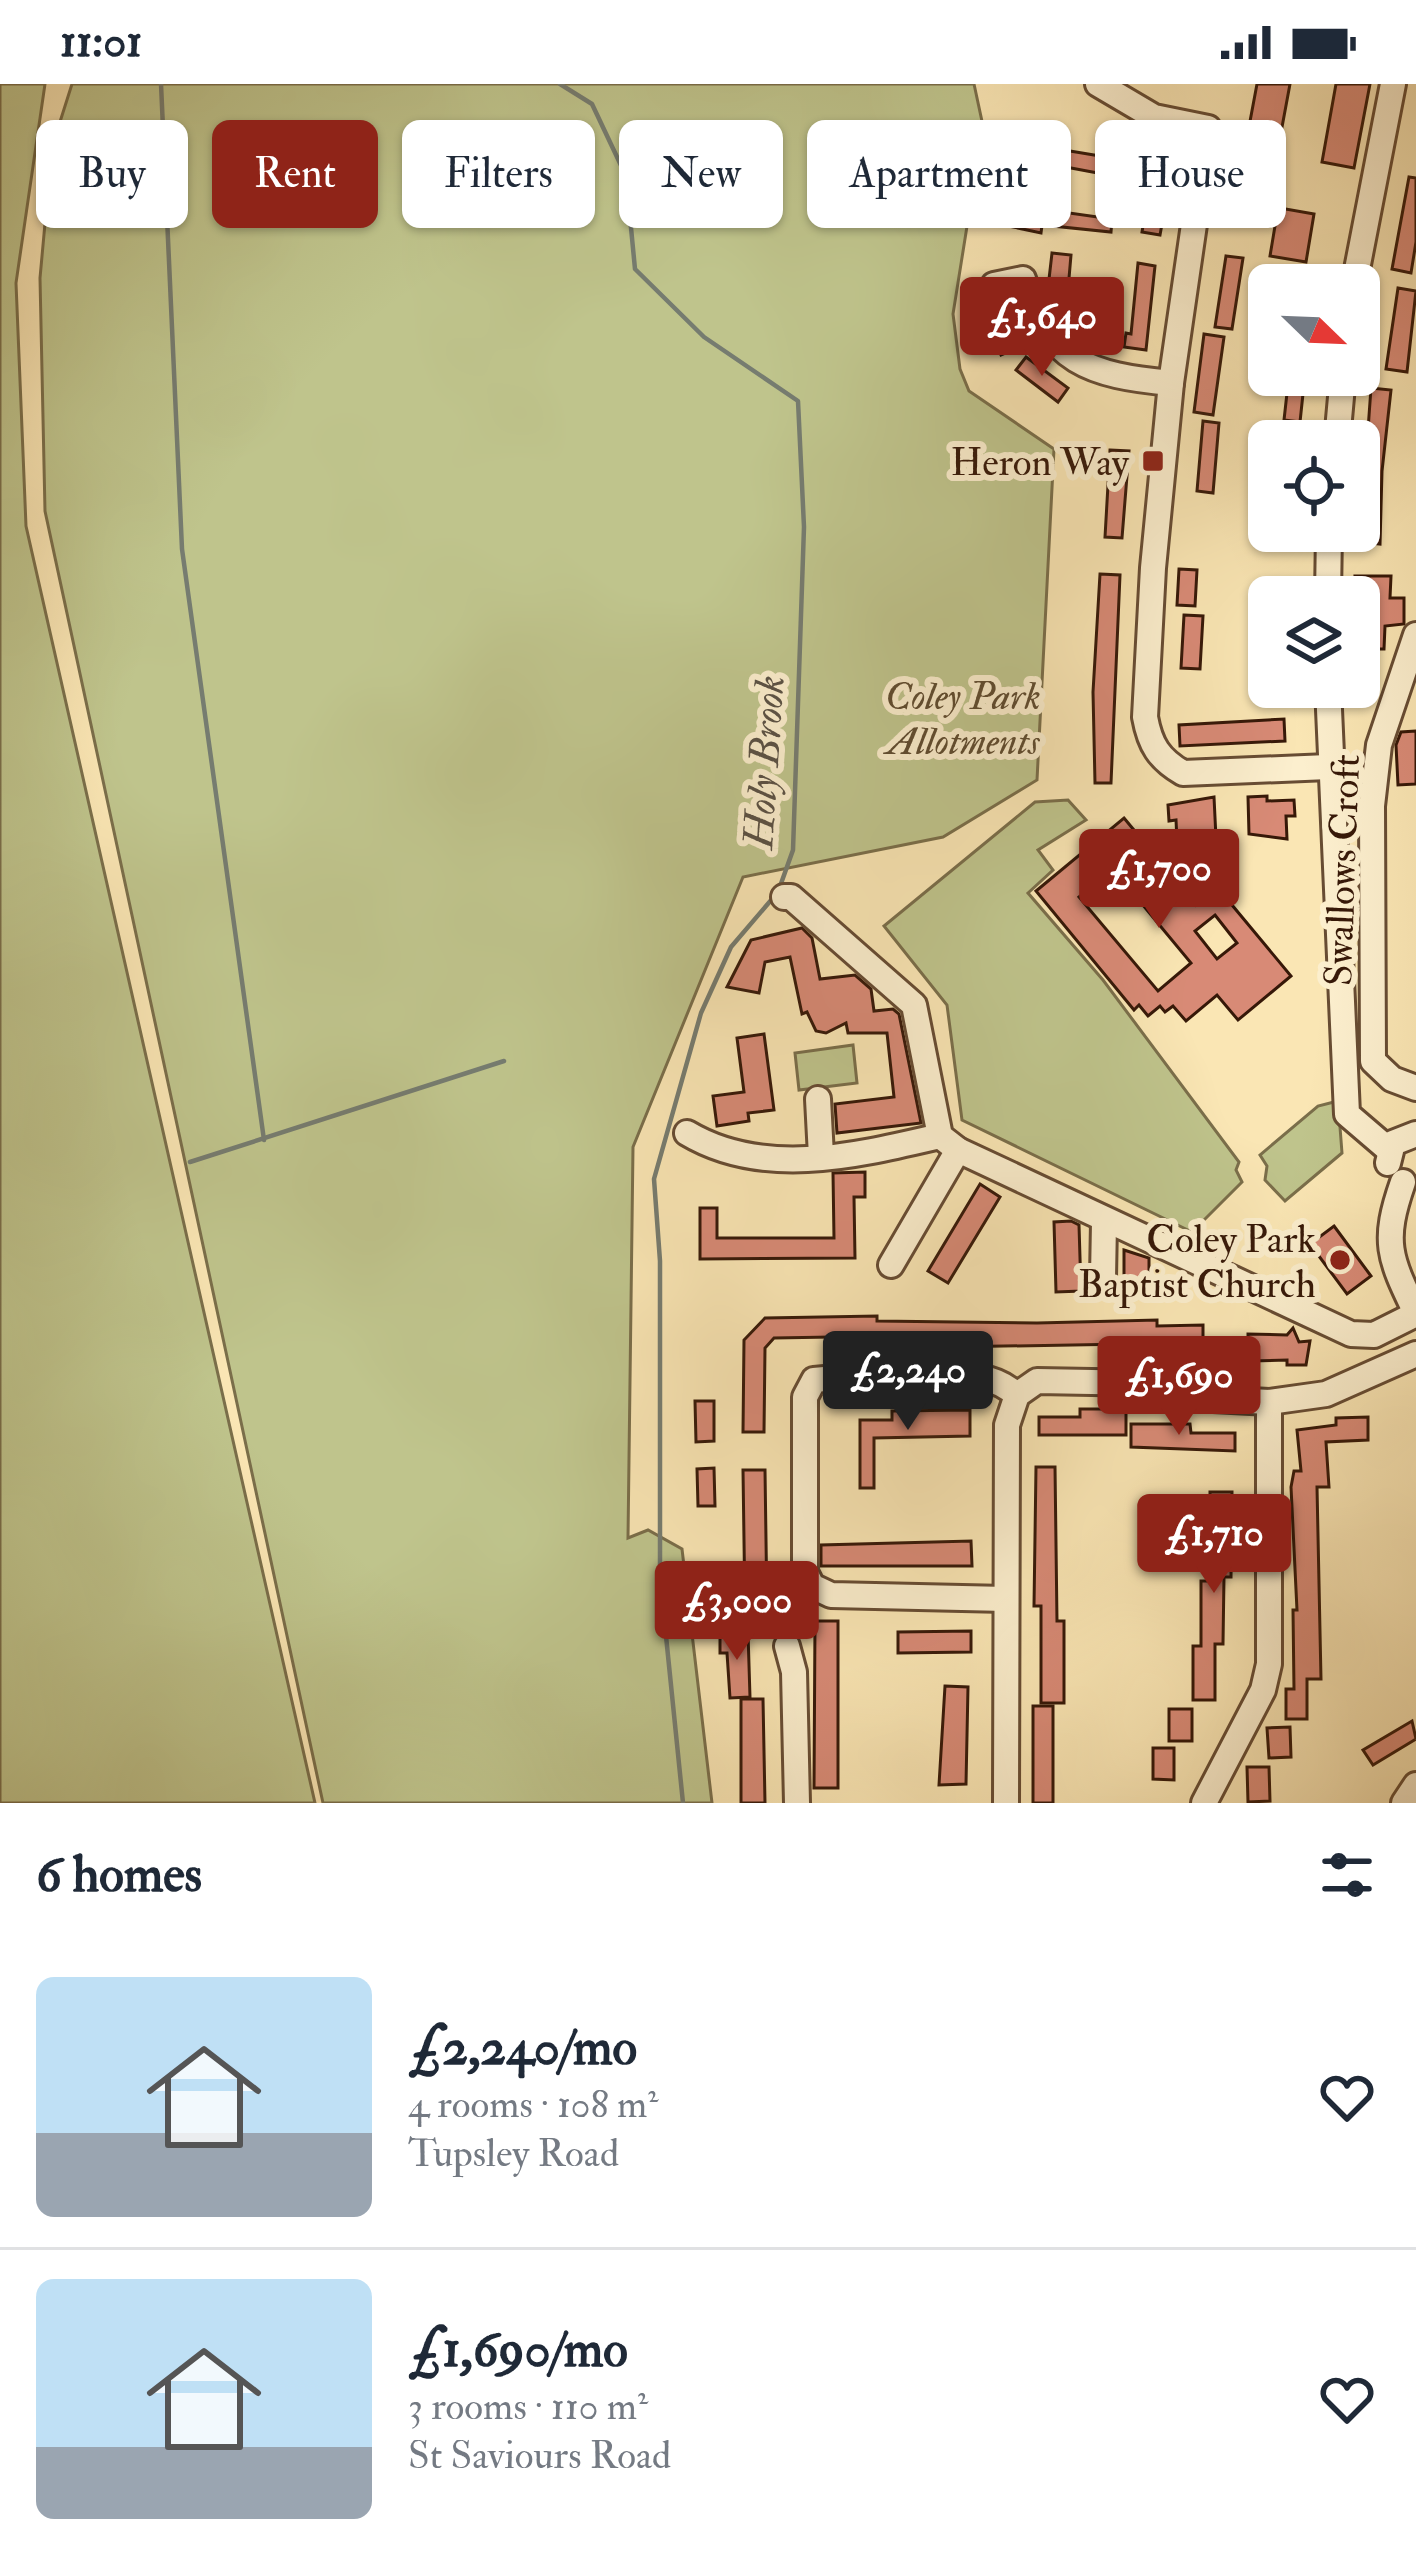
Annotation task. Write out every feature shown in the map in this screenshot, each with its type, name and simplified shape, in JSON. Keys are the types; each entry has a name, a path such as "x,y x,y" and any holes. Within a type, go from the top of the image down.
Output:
{"street":[{"path":"1098,84 1154,118 1208,128 1172,383 1153,568 1144,717 1148,739 1163,761 1184,773 1328,767"},
{"path":"1358,264 1393,84"},
{"path":"994,285 1023,279 1035,319 1051,340 1082,365 1122,378 1172,383"},
{"name":"Swallows Croft","path":"1416,635 1379,745 1372,830 1373,1061 1392,1079 1416,1088"},
{"path":"687,1133 733,1154 790,1160 949,1143 1104,1222 1351,1334 1374,1335 1416,1314 1388,1249 1388,1230 1410,1183 1392,1172 1389,1150 1347,1114 1328,708"},
{"path":"784,897 791,897 914,1005 949,1143 891,1265"},
{"path":"818,1100 821,1156"},
{"path":"1389,1150 1398,1138 1416,1134"},
{"path":"1103,1278 1104,1222"},
{"path":"1006,1803 1007,1425 1017,1395 1037,1382 1148,1383 1213,1399 1269,1402 1326,1394 1416,1354"},
{"path":"868,1376 814,1380 805,1397 805,1572 812,1586 831,1595 1006,1599"},
{"path":"907,1376 920,1381 987,1376 1017,1395"},
{"path":"1204,1803 1263,1690 1269,1664 1269,1402"},
{"path":"787,1646 794,1672 797,1803"},
{"path":"1403,1803 1416,1785"}],"green space":[{"path":"0,84 45,84 40,120 36,120 16,283 26,526 315,1803 0,1803"},
{"name":"Coley Park Allotments","path":"72,84 974,84 982,120 807,120 807,228 967,228 953,314 960,369 969,391 1054,449 1037,780 943,837 743,877 633,1147 628,1538 648,1530 682,1549 712,1803 323,1803 45,511 40,278 45,228 188,228 188,120 61,120"},
{"path":"1068,800 1086,820 1038,850 1053,870 1028,893 1103,980 1239,1162 1236,1170 1242,1182 1192,1232 962,1120 947,1005 884,926 1035,802"},
{"path":"853,1045 857,1083 799,1090 795,1053"},
{"path":"1338,1101 1342,1153 1285,1201 1265,1180 1267,1166 1260,1155 1318,1106"}],"building":[{"path":"1257,84 1290,84 1283,120 1250,120"},
{"path":"1336,84 1370,84 1354,168 1322,162"},
{"path":"1071,151 1095,155 1095,172 1071,168"},
{"path":"1409,177 1416,178 1411,273 1392,269"},
{"path":"1286,209 1314,214 1306,262 1270,256 1275,228 1286,228"},
{"path":"1071,213 1095,217 1095,228 1111,228 1111,232 1071,228"},
{"path":"1143,228 1161,228 1160,235 1142,232"},
{"path":"1052,253 1071,255 1068,290 1048,288"},
{"path":"1226,256 1243,258 1232,329 1215,327"},
{"path":"1138,263 1155,266 1146,350 1124,347 1126,333 1131,334"},
{"path":"1398,288 1416,291 1407,372 1386,369"},
{"path":"998,301 1017,348 1001,355 980,304"},
{"path":"1076,302 1100,325 1086,339 1062,316"},
{"path":"1204,334 1224,337 1213,415 1194,412"},
{"path":"1026,357 1068,388 1058,402 1016,370"},
{"path":"1380,389 1391,390 1380,544 1380,420 1369,420 1370,396 1380,396"},
{"path":"1287,396 1303,396 1300,420 1284,420"},
{"path":"1203,421 1219,423 1213,493 1197,491"},
{"path":"1110,450 1129,451 1122,538 1105,537"},
{"path":"1179,569 1197,570 1195,606 1177,605"},
{"path":"1100,574 1120,575 1111,783 1095,783 1093,692"},
{"path":"1380,576 1391,576 1390,598 1404,598 1404,624 1385,626 1384,649 1380,649"},
{"path":"1184,615 1203,616 1200,669 1181,668"},
{"path":"1284,719 1285,741 1180,746 1179,725"},
{"path":"1416,731 1416,784 1398,785 1396,745 1401,732"},
{"path":"1267,796 1267,801 1294,800 1295,816 1286,816 1287,839 1249,834 1248,797"},
{"path":"1214,797 1216,838 1177,841 1176,820 1169,821 1168,805"},
{"path":"1124,818 1196,905 1217,887 1291,976 1238,1020 1217,995 1186,1021 1173,1006 1165,1012 1160,1006 1148,1016 1139,1005 1134,1010 1036,891","holes":["1113,869 1191,963 1158,991 1079,897","1215,915 1237,943 1217,959 1195,931"]},
{"path":"802,928 812,938 820,979 855,975 871,989 874,1011 893,1009 899,1014 921,1123 837,1133 835,1104 894,1097 887,1033 848,1033 846,1023 826,1033 816,1031 807,1012 802,1014 790,957 765,962 759,993 727,987 751,940"},
{"path":"764,1034 774,1110 748,1113 749,1121 717,1126 713,1096 744,1092 737,1038"},
{"path":"865,1172 865,1197 854,1197 855,1258 700,1259 700,1208 717,1208 717,1238 834,1238 833,1173"},
{"path":"980,1184 1000,1197 948,1283 928,1271"},
{"path":"1054,1222 1079,1225 1081,1291 1056,1292"},
{"name":"Coley Park Baptist Church","path":"1334,1226 1371,1276 1347,1294 1310,1244"},
{"path":"1124,1250 1149,1258 1149,1295 1124,1294"},
{"path":"877,1316 877,1321 1157,1320 1157,1326 1203,1325 1203,1353 1165,1353 1164,1345 889,1348 890,1336 774,1338 765,1348 764,1432 743,1432 744,1340 765,1318"},
{"path":"1293,1328 1299,1342 1310,1341 1306,1365 1287,1365 1287,1360 1209,1362 1209,1341 1248,1341 1248,1334 1287,1335"},
{"path":"695,1401 714,1401 714,1441 696,1442"},
{"path":"1080,1409 1126,1409 1126,1435 1039,1435 1039,1417 1080,1417"},
{"path":"970,1410 970,1436 874,1438 874,1488 860,1488 860,1420 892,1420 892,1411"},
{"path":"1368,1417 1368,1440 1326,1442 1329,1487 1317,1487 1321,1679 1307,1679 1307,1719 1286,1719 1286,1689 1294,1689 1293,1610 1297,1610 1291,1487 1294,1471 1301,1471 1297,1430 1336,1425 1336,1418"},
{"path":"1131,1424 1190,1424 1191,1433 1235,1433 1235,1451 1131,1447"},
{"path":"1036,1467 1055,1467 1057,1621 1064,1621 1064,1703 1041,1703 1041,1606 1034,1606"},
{"path":"714,1468 715,1506 698,1506 697,1469"},
{"path":"743,1470 765,1470 767,1610 745,1611"},
{"path":"1210,1492 1232,1492 1231,1577 1224,1577 1223,1644 1215,1644 1215,1700 1193,1700 1193,1646 1201,1646 1201,1581 1210,1581"},
{"path":"971,1541 972,1566 821,1566 821,1545"},
{"path":"815,1621 838,1621 838,1788 814,1788"},
{"path":"971,1631 971,1652 898,1653 898,1632"},
{"path":"720,1633 748,1633 750,1697 730,1698 727,1653 720,1653"},
{"path":"945,1686 968,1687 966,1784 939,1785"},
{"path":"741,1699 763,1699 765,1803 741,1803"},
{"path":"1033,1706 1053,1706 1053,1803 1033,1803"},
{"path":"1169,1709 1192,1709 1192,1741 1169,1741"},
{"path":"1412,1721 1416,1739 1373,1765 1363,1750"},
{"path":"1290,1727 1291,1757 1269,1758 1267,1728"},
{"path":"1153,1748 1174,1748 1174,1780 1153,1779"},
{"path":"1247,1767 1269,1767 1270,1801 1248,1802"}],"waterway":[{"path":"161,84 182,549 264,1140"},
{"name":"Holy Brook","path":"560,84 592,104 626,176 635,269 704,337 798,401 804,527 793,850 778,892 731,947 701,1013 654,1179 660,1261 660,1577 683,1803"},
{"path":"190,1162 504,1061"}],"place":[{"name":"Heron Way","path":"1153,461"},
{"name":"Coley Park Baptist Church","path":"1340,1260"}]}
